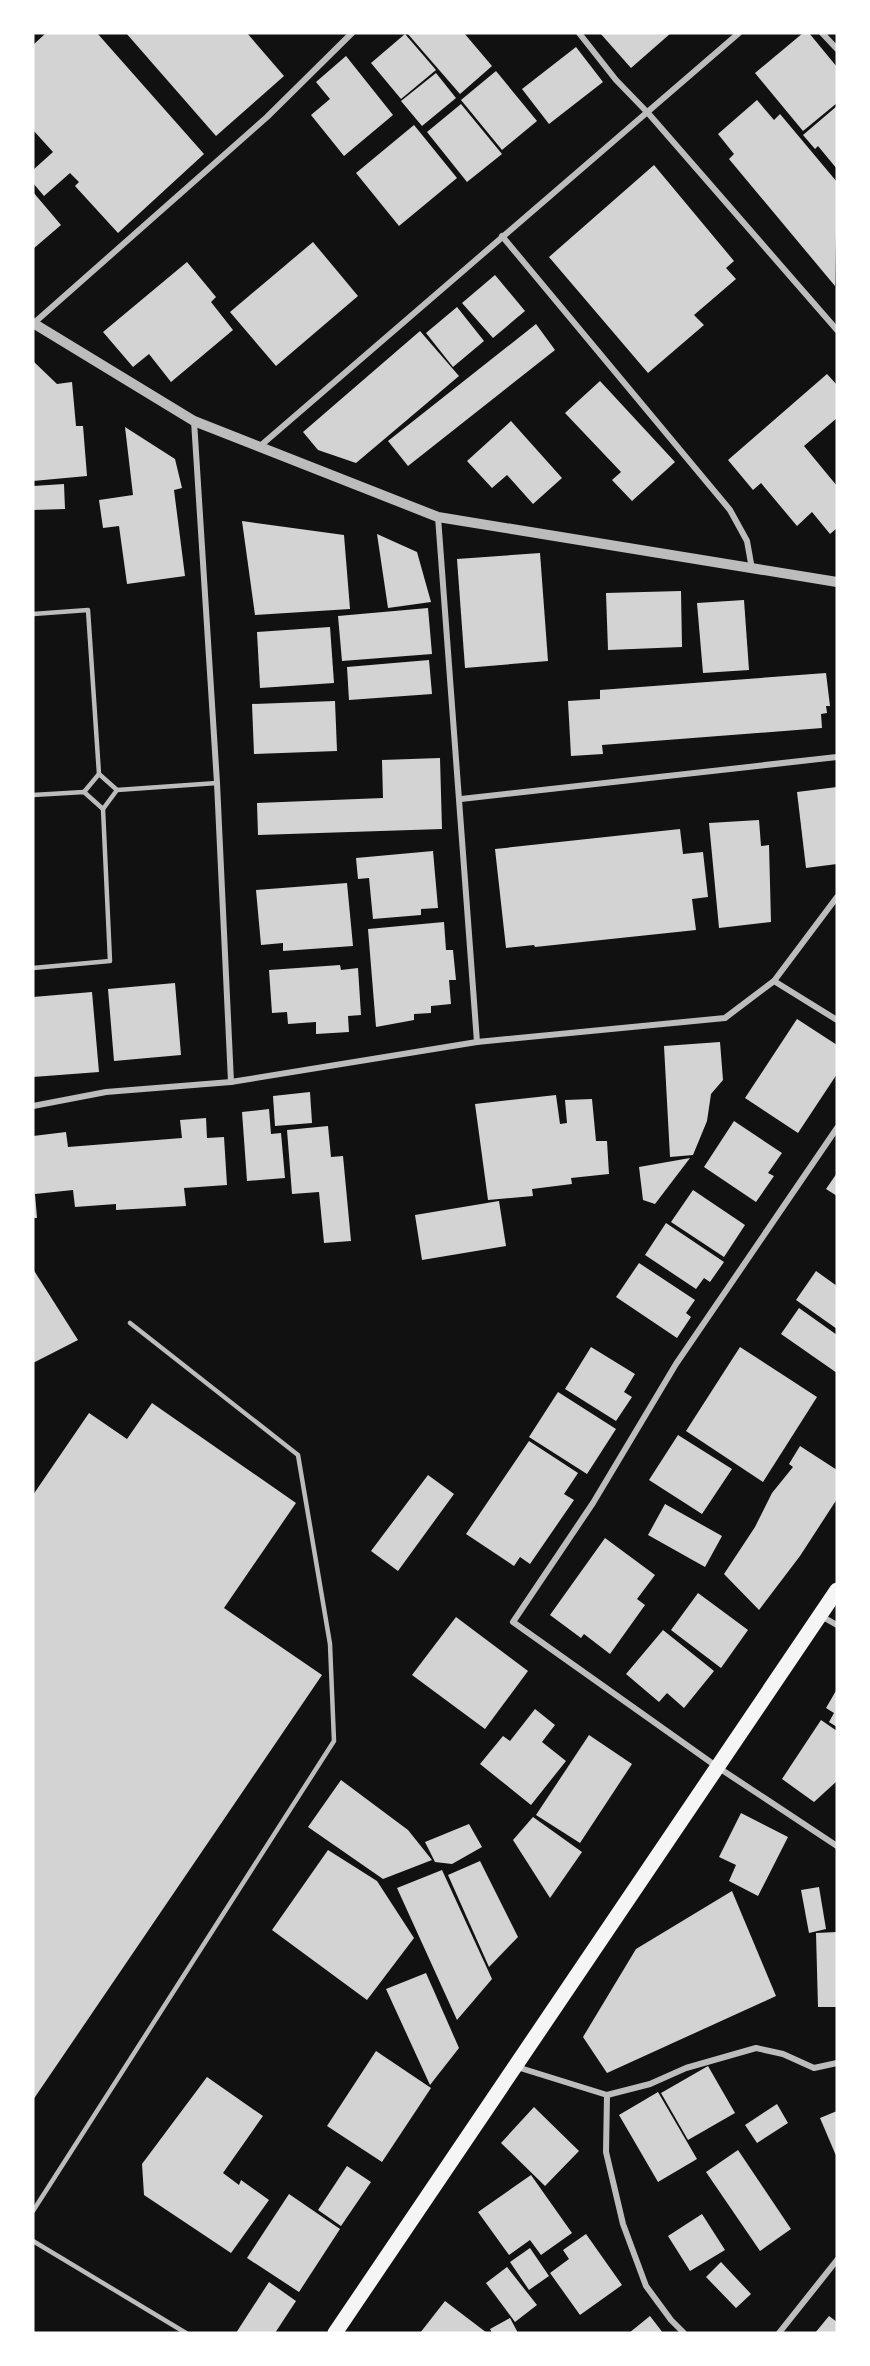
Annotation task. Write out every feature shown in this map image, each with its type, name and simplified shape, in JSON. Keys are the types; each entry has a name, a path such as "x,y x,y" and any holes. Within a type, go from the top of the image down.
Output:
{"main road":[{"path":"335,2333 837,1590"}],"street":[{"path":"352,33 267,117 33,323 194,421 438,517 752,570 837,582"},
{"path":"579,33 616,80 648,113 837,330"},
{"path":"258,447 739,33"},
{"path":"822,33 837,49"},
{"path":"502,236 730,510 747,540 752,570"},
{"path":"194,421 217,783 231,1082"},
{"path":"438,517 461,799 477,1042"},
{"path":"461,799 837,757"},
{"path":"33,1106 106,1092 231,1082 477,1042 724,1018 774,981 837,897"},
{"path":"774,981 837,1020"},
{"path":"837,1128 676,1364 593,1503 513,1622 716,1766 837,1846"},
{"path":"820,1615 837,1625"},
{"path":"514,2066 607,2095 650,2084 686,2068 756,2048 783,2054 814,2068 837,2062"},
{"path":"607,2095 606,2152 623,2224 646,2286 670,2320 684,2333"},
{"path":"779,2333 837,2260"}],"lane":[{"path":"33,614 88,610 99,774 84,792"},
{"path":"99,774 117,789 217,783"},
{"path":"33,968 110,961 103,809 117,789"},
{"path":"33,795 84,792 103,809"},
{"path":"33,2211 334,1741 330,1644 298,1455 130,1323"},
{"path":"33,2241 186,2333"}],"building":[{"path":"46,33 97,33 204,154 118,233 75,186 79,182 70,173 44,196 33,183 33,170 53,152 33,130 33,45"},
{"path":"126,33 247,33 284,76 216,136"},
{"path":"407,33 464,33 492,66 460,94"},
{"path":"600,33 671,33 631,68"},
{"path":"803,33 809,33 837,67 837,103 803,131 755,73"},
{"path":"405,34 436,70 401,99 371,63"},
{"path":"576,47 603,82 549,124 522,89"},
{"path":"346,56 393,115 344,156 311,115 330,99 316,82"},
{"path":"496,71 537,121 502,150 461,100"},
{"path":"436,73 456,98 422,126 401,101"},
{"path":"757,100 774,120 780,114 837,182 835,286 729,159 734,154 718,134"},
{"path":"461,104 502,154 467,182 427,132"},
{"path":"837,106 837,169 818,146 815,149 803,135"},
{"path":"414,125 457,178 399,226 356,173"},
{"path":"654,165 734,261 726,268 736,279 694,315 704,325 648,373 549,257"},
{"path":"33,192 61,225 33,249"},
{"path":"313,242 358,296 276,366 230,312"},
{"path":"187,262 216,297 211,302 233,330 171,382 149,354 133,367 103,332"},
{"path":"495,275 525,311 493,338 462,303"},
{"path":"457,307 484,341 453,367 426,333"},
{"path":"536,324 555,350 408,466 388,441"},
{"path":"420,331 459,376 356,463 318,450 303,432"},
{"path":"33,361 57,384 72,382 76,426 83,426 87,476 33,481"},
{"path":"827,374 837,385 837,418 804,446 837,486 837,528 830,534 812,512 797,526 761,483 753,490 728,460"},
{"path":"600,381 675,462 632,501 612,480 621,472 565,413"},
{"path":"511,421 562,478 533,504 507,475 492,488 467,461"},
{"path":"125,427 175,459 182,488 174,490 185,576 127,584 119,526 103,528 99,500 133,495"},
{"path":"64,484 65,509 33,510 33,486"},
{"path":"242,521 344,535 350,609 255,615"},
{"path":"377,534 417,552 431,602 388,608"},
{"path":"540,553 548,661 465,668 457,559"},
{"path":"681,591 682,647 608,650 606,593"},
{"path":"744,600 749,670 703,673 697,603"},
{"path":"428,608 432,654 342,661 338,616"},
{"path":"330,627 334,683 260,688 257,632"},
{"path":"429,660 432,694 349,700 347,667"},
{"path":"826,673 830,706 826,706 827,713 821,714 822,728 602,745 603,754 571,756 568,701 600,699 600,690"},
{"path":"335,701 337,751 254,754 252,704"},
{"path":"440,758 442,829 258,835 257,803 383,798 382,760"},
{"path":"837,787 837,864 806,868 797,792"},
{"path":"759,820 761,846 769,845 771,922 719,928 709,823"},
{"path":"680,829 683,854 703,852 708,897 692,899 696,930 506,948 495,849"},
{"path":"433,851 438,908 421,909 421,915 373,919 369,878 358,879 356,858"},
{"path":"347,883 353,946 283,951 283,943 261,945 256,890"},
{"path":"444,922 446,950 453,950 456,980 449,980 451,1004 431,1006 431,1013 414,1014 414,1020 376,1027 368,929"},
{"path":"340,965 341,970 358,968 361,1015 348,1016 349,1032 316,1034 316,1022 288,1024 287,1012 272,1013 269,970"},
{"path":"175,983 181,1055 114,1061 108,989"},
{"path":"92,992 99,1072 33,1077 33,997"},
{"path":"797,1019 837,1045 837,1074 798,1133 745,1098"},
{"path":"720,1042 723,1080 711,1094 707,1121 693,1155 670,1157 664,1046"},
{"path":"310,1092 312,1123 275,1126 273,1096"},
{"path":"556,1095 560,1124 567,1123 565,1100 592,1099 596,1141 607,1141 609,1174 571,1178 572,1184 532,1189 533,1196 488,1200 475,1104"},
{"path":"269,1109 271,1134 281,1133 285,1178 247,1181 242,1112"},
{"path":"206,1118 207,1138 224,1137 227,1185 184,1188 186,1206 116,1210 116,1204 75,1207 73,1190 35,1194 37,1218 33,1218 33,1136 66,1132 68,1147 182,1138 180,1120"},
{"path":"734,1121 782,1153 768,1173 774,1176 756,1202 704,1167"},
{"path":"328,1126 331,1157 343,1156 351,1241 324,1243 319,1192 292,1194 287,1130"},
{"path":"690,1158 655,1204 643,1200 639,1167"},
{"path":"837,1173 837,1196 826,1189"},
{"path":"693,1190 745,1225 724,1257 671,1222"},
{"path":"499,1201 506,1246 422,1260 415,1215"},
{"path":"666,1223 724,1262 710,1282 704,1278 696,1289 645,1255"},
{"path":"639,1263 695,1300 686,1313 691,1317 677,1338 616,1297"},
{"path":"33,1269 78,1340 33,1363"},
{"path":"816,1271 837,1286 837,1329 796,1300"},
{"path":"799,1308 837,1335 837,1373 781,1334"},
{"path":"591,1347 635,1374 624,1392 632,1397 616,1421 565,1389"},
{"path":"740,1347 817,1397 763,1482 686,1431"},
{"path":"558,1392 616,1429 587,1474 529,1437"},
{"path":"152,1403 296,1503 224,1608 322,1675 33,2100 33,1495 89,1413 127,1439"},
{"path":"678,1435 732,1469 702,1514 649,1480"},
{"path":"529,1441 578,1473 564,1494 574,1500 530,1564 520,1557 514,1566 466,1534"},
{"path":"800,1446 837,1470 837,1499 800,1556 759,1610 724,1574 755,1527 772,1493 793,1467 789,1464"},
{"path":"428,1475 454,1494 398,1571 371,1551"},
{"path":"665,1504 722,1536 705,1567 648,1535"},
{"path":"605,1538 655,1575 637,1599 645,1605 610,1654 584,1634 581,1638 550,1615"},
{"path":"698,1593 748,1630 721,1668 671,1630"},
{"path":"456,1617 528,1671 485,1729 412,1675"},
{"path":"663,1630 714,1671 684,1708 667,1693 659,1702 626,1674"},
{"path":"837,1689 837,1727 829,1722 834,1713 826,1708"},
{"path":"535,1709 555,1725 542,1742 566,1761 531,1805 480,1764 503,1736 510,1741"},
{"path":"821,1720 837,1731 837,1781 814,1802 782,1779"},
{"path":"589,1735 632,1764 580,1843 536,1815"},
{"path":"341,1780 408,1830 432,1860 383,1879 308,1827"},
{"path":"741,1813 788,1837 758,1896 729,1881 736,1865 719,1857"},
{"path":"533,1817 582,1852 550,1898 513,1840"},
{"path":"469,1824 482,1847 452,1864 435,1862 425,1842"},
{"path":"328,1850 377,1881 414,1938 367,2000 272,1930"},
{"path":"480,1861 518,1937 489,1967 448,1875"},
{"path":"442,1870 492,1979 457,2020 397,1888"},
{"path":"819,1887 826,1929 809,1933 801,1890"},
{"path":"732,1891 776,1996 607,2073 583,2037 636,1949"},
{"path":"837,1932 837,2007 818,2007 816,1933"},
{"path":"426,1973 459,2048 430,2085 386,1989"},
{"path":"376,2051 431,2088 382,2162 327,2126"},
{"path":"708,2066 735,2113 688,2140 661,2093"},
{"path":"207,2077 263,2116 223,2173 239,2185 241,2180 269,2200 231,2253 144,2195 142,2164"},
{"path":"658,2092 697,2159 658,2182 619,2115"},
{"path":"777,2104 788,2123 757,2143 745,2125"},
{"path":"534,2107 579,2151 545,2186 501,2143"},
{"path":"837,2111 837,2158 820,2118"},
{"path":"738,2150 791,2229 760,2251 706,2172"},
{"path":"347,2166 371,2182 341,2226 318,2210"},
{"path":"531,2175 572,2233 541,2255 530,2240 509,2255 478,2212"},
{"path":"289,2194 340,2229 299,2292 247,2258"},
{"path":"702,2214 725,2250 690,2271 668,2236"},
{"path":"586,2234 622,2285 580,2315 550,2273 569,2259 563,2250"},
{"path":"530,2248 549,2276 529,2290 510,2262"},
{"path":"721,2262 751,2294 736,2308 706,2277"},
{"path":"507,2267 537,2305 515,2322 486,2283"},
{"path":"269,2282 296,2301 275,2333 236,2333"},
{"path":"445,2301 487,2333 420,2333"},
{"path":"650,2316 663,2333 629,2333"},
{"path":"829,2316 837,2322 837,2333 815,2333"},
{"path":"510,2318 518,2333 492,2333 490,2329"}]}
